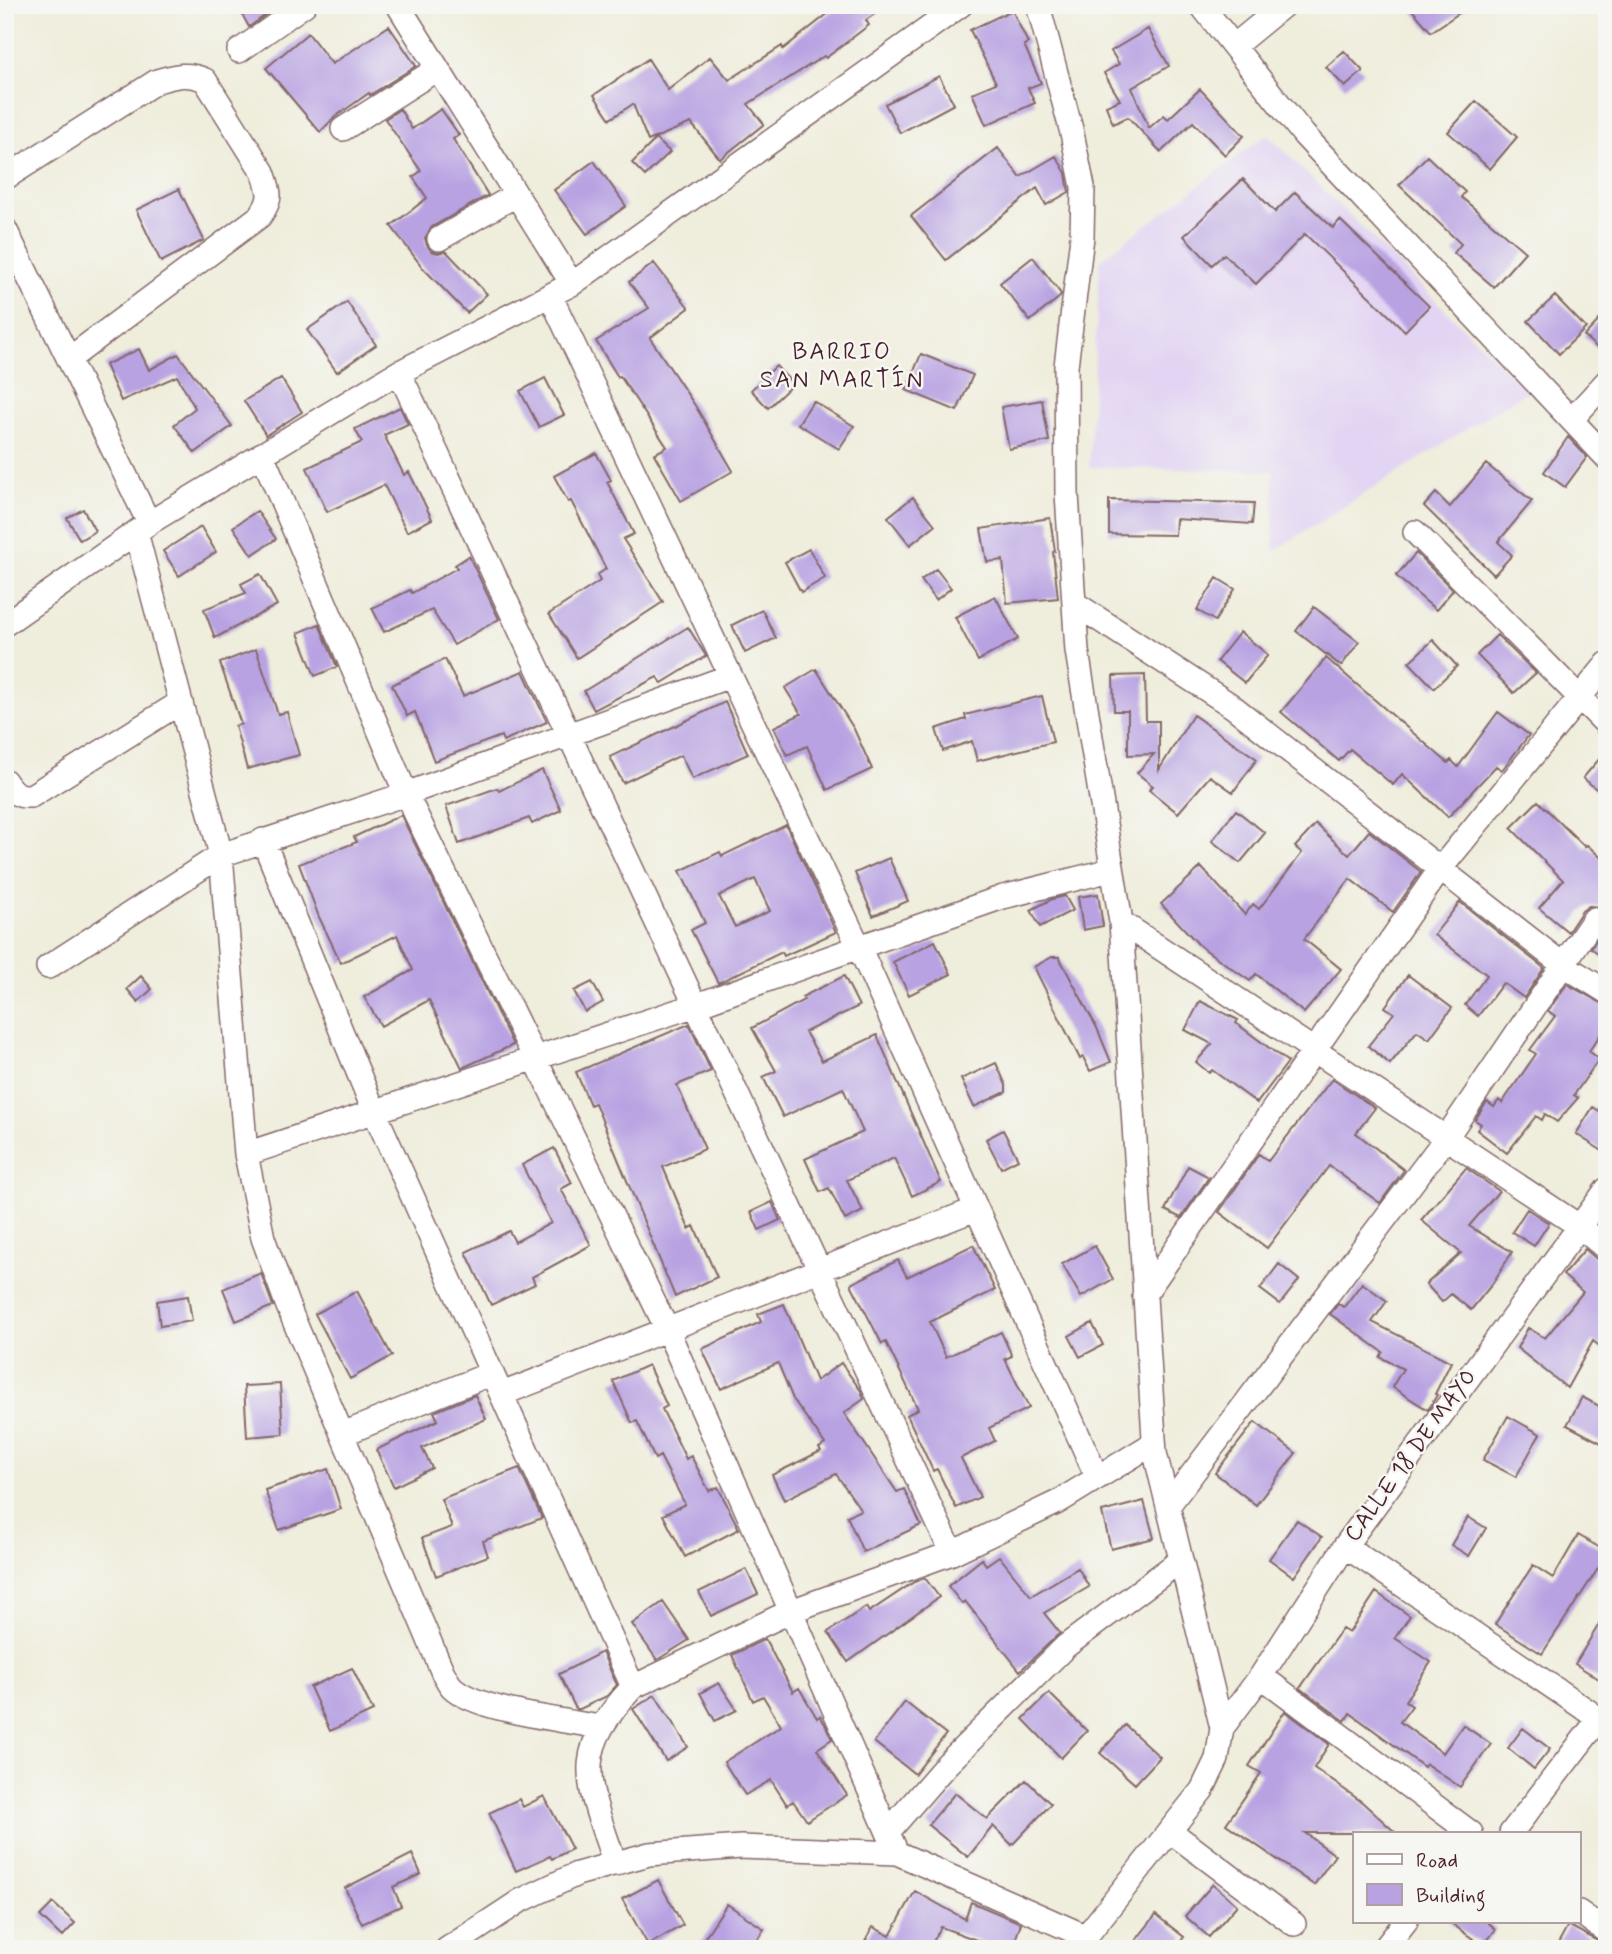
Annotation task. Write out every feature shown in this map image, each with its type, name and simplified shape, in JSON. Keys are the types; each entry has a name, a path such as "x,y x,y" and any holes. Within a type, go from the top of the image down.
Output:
{"street":[{"path":"239,51 304,5"},
{"path":"398,5 572,284"},
{"path":"5,625 143,527 262,454 399,372 572,284 961,5"},
{"path":"447,1949 520,1901 577,1874 649,1854 741,1847 892,1843 1081,1943 1202,1790 1217,1759 1222,1728 1154,1443 1121,922 1077,652 1067,494 1066,366 1082,237 1083,187 1072,133 1038,5"},
{"path":"1201,5 1304,135 1607,458"},
{"path":"1234,46 1284,5"},
{"path":"343,129 437,69"},
{"path":"5,178 158,81 185,75 205,80 264,172 270,202 260,216 69,359"},
{"path":"439,239 516,195"},
{"path":"5,230 69,359 143,527 181,702 221,855 247,1154 263,1238 288,1304 443,1673 452,1686 467,1697 495,1707 600,1727"},
{"path":"550,295 859,947 1097,1477"},
{"path":"399,372 952,1553"},
{"path":"1572,419 1607,381"},
{"path":"262,454 406,794 667,1329 892,1843"},
{"path":"1415,532 1607,725"},
{"path":"1074,603 1232,706 1562,964 1607,992"},
{"path":"1144,1295 1441,868 1607,664"},
{"path":"48,967 221,855 406,794 730,676"},
{"path":"5,780 11,790 20,796 31,796 181,702"},
{"path":"263,840 374,1111 633,1687"},
{"path":"247,1154 696,1005 1003,897 1111,870"},
{"path":"1168,1506 1446,1138 1594,919"},
{"path":"1121,922 1579,1226 1607,1250"},
{"name":"CALLE 18 DE MAYO","path":"1222,1728 1261,1676 1345,1546 1607,1189"},
{"path":"343,1434 667,1329 976,1209"},
{"path":"615,1864 594,1802 590,1752 600,1727 633,1687 791,1611 952,1553 1058,1502 1154,1443"},
{"path":"1345,1546 1603,1722 1512,1832"},
{"path":"892,1843 946,1765 1066,1646 1181,1560"},
{"path":"1261,1676 1470,1832"},
{"path":"1170,1831 1294,1924"},
{"path":"1580,1913 1607,1932"},
{"path":"1384,1949 1404,1923"}],"shaded area":[{"path":"1267,134 1527,391 1274,551 1273,471 1089,467 1100,260"}],"building":[{"path":"237,5 279,5 249,27"},
{"path":"839,5 888,5 866,20 869,25 826,58 824,56 748,104 764,124 720,159 691,123 648,141 633,104 610,119 594,95 648,59 668,90 710,57 729,80 782,46 783,49"},
{"path":"1408,5 1471,5 1431,32"},
{"path":"1012,10 1028,43 1024,45 1041,83 1028,88 1035,103 986,125 972,93 996,83 970,30"},
{"path":"389,26 416,66 370,95 369,93 335,117 320,132 266,68 308,33 332,64"},
{"path":"1148,29 1169,66 1132,88 1149,128 1164,115 1168,119 1200,89 1244,136 1225,155 1193,122 1161,152 1128,117 1113,124 1106,106 1120,100 1104,73 1119,64 1111,51"},
{"path":"1344,51 1363,71 1345,87 1326,67"},
{"path":"939,76 954,104 900,133 885,104"},
{"path":"1476,101 1517,137 1490,169 1448,132"},
{"path":"400,109 412,129 441,109 459,135 453,139 488,195 432,227 425,238 431,251 446,251 487,294 467,313 423,268 391,226 427,198 413,177 421,171 385,119"},
{"path":"656,139 670,152 645,176 632,163"},
{"path":"998,148 1020,177 1056,156 1066,173 1069,192 1046,205 1037,188 946,260 911,216"},
{"path":"1427,156 1465,192 1461,197 1525,252 1494,287 1454,253 1461,244 1399,185"},
{"path":"594,161 626,206 587,234 554,190"},
{"path":"1243,179 1275,212 1295,192 1333,228 1340,220 1429,306 1405,331 1305,234 1256,284 1224,254 1212,265 1184,236"},
{"path":"179,189 204,240 161,262 136,210"},
{"path":"1033,257 1061,294 1030,321 1000,283"},
{"path":"654,263 689,308 650,338 696,407 733,471 681,501 654,454 667,447 596,341 649,308 629,282"},
{"path":"1555,296 1586,328 1559,354 1528,321"},
{"path":"347,302 376,345 337,372 307,330"},
{"path":"1607,312 1607,357 1584,336"},
{"path":"139,349 149,370 178,354 232,426 195,453 174,425 195,408 177,376 121,401 105,365"},
{"path":"921,354 973,375 957,411 906,390"},
{"path":"776,366 793,384 768,408 751,390"},
{"path":"281,378 302,412 266,435 244,401"},
{"path":"545,378 564,415 539,427 520,391"},
{"path":"1042,400 1049,441 1009,449 1001,407"},
{"path":"813,401 854,426 839,449 798,424"},
{"path":"400,407 408,424 384,435 404,475 409,472 432,519 407,532 384,485 327,512 307,468 362,442 355,429"},
{"path":"1568,437 1587,457 1565,487 1544,472"},
{"path":"596,453 611,480 607,482 634,534 623,539 663,602 577,658 549,614 600,581 597,575 606,569 571,501 568,502 554,476"},
{"path":"1486,464 1532,501 1498,542 1512,555 1494,575 1424,506 1436,493 1450,507"},
{"path":"913,497 935,525 910,545 888,517"},
{"path":"1109,500 1254,503 1252,524 1176,519 1175,535 1109,534"},
{"path":"83,509 95,531 80,540 67,518"},
{"path":"257,511 276,539 252,555 233,527"},
{"path":"1050,518 1058,598 1007,603 1003,560 987,562 981,529"},
{"path":"201,527 216,552 179,576 163,551"},
{"path":"809,549 825,578 801,592 785,562"},
{"path":"1416,553 1453,590 1436,610 1396,576"},
{"path":"469,556 499,619 454,645 432,610 384,632 372,608 410,590 412,593 457,568 455,565"},
{"path":"936,569 951,588 936,600 921,580"},
{"path":"260,574 277,605 215,638 204,609 246,593 241,584"},
{"path":"1217,578 1235,589 1215,621 1197,610"},
{"path":"995,596 1018,639 978,661 955,617"},
{"path":"1314,607 1359,642 1341,666 1296,631"},
{"path":"762,610 776,638 745,653 732,625"},
{"path":"319,624 337,667 315,676 298,633"},
{"path":"688,627 706,656 662,683 657,677 594,710 584,691"},
{"path":"1240,632 1268,655 1245,683 1217,661"},
{"path":"1497,635 1536,673 1514,693 1477,655"},
{"path":"1433,640 1457,666 1434,688 1409,662"},
{"path":"256,649 278,714 287,712 299,755 247,769 235,726 241,724 220,663"},
{"path":"1326,658 1448,763 1451,760 1458,767 1498,712 1529,735 1502,770 1496,766 1448,817 1402,774 1393,785 1350,749 1339,761 1281,712"},
{"path":"445,659 463,696 523,671 547,722 503,741 501,736 434,761 415,712 407,716 392,685"},
{"path":"816,669 854,729 872,769 827,790 807,746 787,755 774,727 801,714 785,688"},
{"path":"1145,675 1146,721 1159,721 1159,770 1193,715 1257,759 1233,792 1210,776 1178,813 1149,790 1153,786 1137,773 1154,754 1128,755 1128,711 1114,711 1113,676"},
{"path":"1042,696 1053,742 977,761 972,741 943,751 936,729 966,719 965,715"},
{"path":"725,702 748,754 692,779 681,755 623,783 610,757"},
{"path":"1607,750 1607,798 1583,778"},
{"path":"542,770 561,810 532,824 529,818 459,844 446,806 497,788 499,791"},
{"path":"1538,801 1585,847 1587,845 1607,863 1607,913 1601,907 1589,906 1582,911 1568,932 1539,908 1563,880 1511,828"},
{"path":"1236,810 1265,833 1240,863 1212,841"},
{"path":"401,815 513,1045 462,1068 429,1000 381,1026 364,997 413,970 397,935 341,963 319,917 299,864 357,842 354,837"},
{"path":"1316,824 1349,855 1369,831 1421,872 1393,912 1350,879 1304,939 1341,969 1304,1013 1256,974 1250,981 1200,946 1161,904 1201,867 1245,915 1253,904 1259,909 1302,853 1295,847"},
{"path":"786,825 836,932 784,956 782,952 718,983 691,930 705,923 680,871 720,852 722,856","holes":["755,879 770,911 735,927 719,896"]},
{"path":"889,858 908,901 873,916 855,873"},
{"path":"1098,894 1103,926 1083,930 1078,897"},
{"path":"1065,896 1073,910 1040,927 1031,910 1052,899"},
{"path":"1460,902 1544,968 1524,998 1503,983 1478,1016 1465,1005 1487,975 1434,935"},
{"path":"1607,924 1607,960 1591,948"},
{"path":"935,941 951,974 909,995 893,962"},
{"path":"1052,957 1059,957 1097,1028 1111,1062 1090,1071 1083,1057 1080,1059 1034,967"},
{"path":"1408,975 1452,1008 1429,1039 1417,1031 1390,1064 1368,1046 1394,1013 1385,1007"},
{"path":"141,976 152,989 138,1002 127,989"},
{"path":"844,976 859,1006 805,1032 822,1061 877,1035 941,1182 912,1196 894,1158 847,1180 863,1211 845,1220 829,1188 820,1192 805,1159 863,1132 843,1088 783,1117 763,1077 776,1071 752,1028 804,1000 802,997"},
{"path":"592,982 603,1002 585,1012 574,991"},
{"path":"1567,984 1607,1006 1607,1025 1589,1051 1599,1059 1574,1095 1578,1098 1557,1122 1545,1114 1542,1120 1536,1116 1507,1153 1477,1130 1481,1124 1475,1120 1487,1102 1494,1107 1499,1100 1502,1103 1536,1054 1530,1050 1555,1016 1548,1011"},
{"path":"1200,1001 1238,1020 1236,1023 1288,1062 1257,1103 1212,1070 1209,1073 1196,1062 1212,1044 1185,1030"},
{"path":"689,1024 711,1071 677,1085 705,1149 663,1167 689,1229 694,1226 717,1277 675,1297 595,1103 590,1105 576,1072"},
{"path":"996,1063 1006,1085 1006,1092 974,1107 961,1079"},
{"path":"1332,1079 1375,1108 1356,1133 1404,1170 1380,1203 1329,1166 1267,1248 1219,1212 1259,1154 1268,1161"},
{"path":"1593,1107 1607,1116 1607,1154 1576,1134"},
{"path":"1003,1130 1018,1159 1001,1168 986,1139"},
{"path":"554,1148 572,1183 561,1189 591,1245 532,1277 535,1284 491,1305 466,1252 509,1231 515,1242 551,1223 522,1165"},
{"path":"1188,1166 1209,1177 1181,1218 1165,1210"},
{"path":"1466,1168 1499,1191 1469,1226 1512,1252 1493,1283 1471,1310 1451,1294 1442,1302 1426,1284 1461,1253 1421,1220"},
{"path":"772,1202 780,1220 759,1230 751,1212"},
{"path":"1527,1209 1549,1223 1534,1246 1512,1232"},
{"path":"973,1245 995,1290 930,1322 946,1357 1001,1332 1012,1356 1005,1359 1029,1408 989,1428 995,1441 961,1458 980,1497 956,1508 937,1469 933,1471 907,1415 918,1409 886,1342 882,1344 851,1284 898,1260 907,1277"},
{"path":"1095,1246 1113,1279 1081,1297 1062,1264"},
{"path":"1585,1249 1598,1260 1607,1263 1607,1352 1593,1341 1567,1388 1517,1348 1528,1328 1545,1338 1583,1292 1563,1275"},
{"path":"1279,1264 1299,1280 1280,1304 1260,1289"},
{"path":"261,1273 273,1306 236,1321 223,1289"},
{"path":"1362,1283 1387,1301 1372,1322 1451,1362 1428,1410 1392,1387 1403,1369 1380,1357 1383,1352 1330,1314 1338,1304 1344,1307"},
{"path":"357,1291 392,1356 350,1379 315,1314"},
{"path":"188,1296 192,1321 160,1326 157,1301"},
{"path":"784,1304 816,1381 841,1363 861,1391 864,1399 844,1413 897,1492 904,1489 921,1525 863,1552 847,1516 861,1510 836,1474 784,1500 772,1475 821,1451 819,1448 825,1444 793,1399 778,1363 721,1389 702,1349 761,1322 758,1314"},
{"path":"1092,1323 1103,1345 1080,1357 1069,1336"},
{"path":"648,1365 667,1406 662,1409 686,1459 691,1456 709,1491 718,1487 739,1529 685,1557 663,1515 685,1504 660,1456 655,1459 637,1421 632,1423 613,1381"},
{"path":"280,1384 283,1434 247,1437 244,1386"},
{"path":"475,1395 486,1419 422,1448 432,1468 394,1487 376,1450 438,1420 434,1412"},
{"path":"1582,1397 1607,1410 1607,1446 1567,1425"},
{"path":"1508,1416 1540,1434 1516,1477 1483,1460"},
{"path":"1255,1422 1296,1453 1256,1505 1215,1473"},
{"path":"519,1468 542,1518 483,1541 488,1556 436,1576 422,1538 452,1527 441,1499"},
{"path":"328,1469 341,1509 279,1530 265,1490"},
{"path":"1144,1501 1154,1538 1111,1549 1102,1512"},
{"path":"1468,1517 1486,1528 1469,1556 1451,1545"},
{"path":"1297,1520 1322,1537 1294,1577 1269,1559"},
{"path":"1578,1535 1607,1552 1607,1555 1542,1654 1495,1624 1533,1565 1553,1578"},
{"path":"999,1556 1031,1596 1078,1568 1089,1587 1044,1613 1060,1633 1020,1671 965,1601 962,1604 948,1586 982,1559 986,1565"},
{"path":"746,1569 758,1594 711,1616 699,1592"},
{"path":"925,1578 939,1597 848,1662 828,1632 866,1607 869,1612 914,1582"},
{"path":"1376,1592 1410,1616 1395,1638 1431,1662 1405,1701 1412,1706 1400,1722 1443,1753 1463,1725 1491,1744 1460,1787 1426,1764 1424,1767 1350,1713 1345,1721 1300,1688 1342,1629 1349,1633"},
{"path":"663,1602 689,1640 657,1660 632,1624"},
{"path":"1607,1611 1607,1684 1575,1664"},
{"path":"765,1639 793,1692 799,1688 817,1718 820,1716 825,1724 832,1739 817,1749 847,1795 807,1821 793,1801 787,1805 771,1780 745,1795 724,1762 781,1726 763,1696 753,1701 732,1655"},
{"path":"602,1652 617,1685 607,1696 576,1709 559,1674"},
{"path":"352,1668 373,1711 330,1731 310,1687"},
{"path":"719,1683 737,1710 715,1721 700,1693"},
{"path":"1049,1693 1087,1731 1061,1758 1023,1719"},
{"path":"655,1695 688,1747 666,1761 633,1709"},
{"path":"905,1702 946,1734 915,1774 874,1742"},
{"path":"1285,1711 1329,1744 1314,1768 1362,1802 1395,1832 1305,1833 1335,1855 1314,1885 1226,1824 1261,1773 1249,1766"},
{"path":"1125,1725 1160,1757 1135,1784 1100,1753"},
{"path":"1523,1728 1550,1749 1534,1769 1508,1748"},
{"path":"1026,1780 1051,1804 1012,1845 993,1826 968,1857 928,1825 955,1793 987,1819"},
{"path":"544,1796 572,1849 516,1871 489,1813 519,1799 523,1807"},
{"path":"412,1854 421,1874 393,1887 401,1906 362,1924 345,1888"},
{"path":"658,1880 683,1925 648,1945 622,1899"},
{"path":"1213,1884 1237,1905 1209,1937 1185,1916"},
{"path":"915,1891 965,1919 971,1902 1021,1923 1012,1949 1001,1949 941,1927 929,1949 921,1949 908,1941 906,1944 915,1949 861,1949 873,1927 890,1936"},
{"path":"53,1903 75,1923 62,1937 40,1916"},
{"path":"727,1904 764,1929 751,1949 697,1949"},
{"path":"1156,1915 1184,1937 1175,1949 1129,1949"},
{"path":"1451,1923 1488,1923 1496,1929 1483,1946"},
{"path":"1568,1925 1607,1946 1607,1949 1555,1949"}],"district":[{"name":"BARRIO SAN MARTÍN","path":"842,366"}]}
